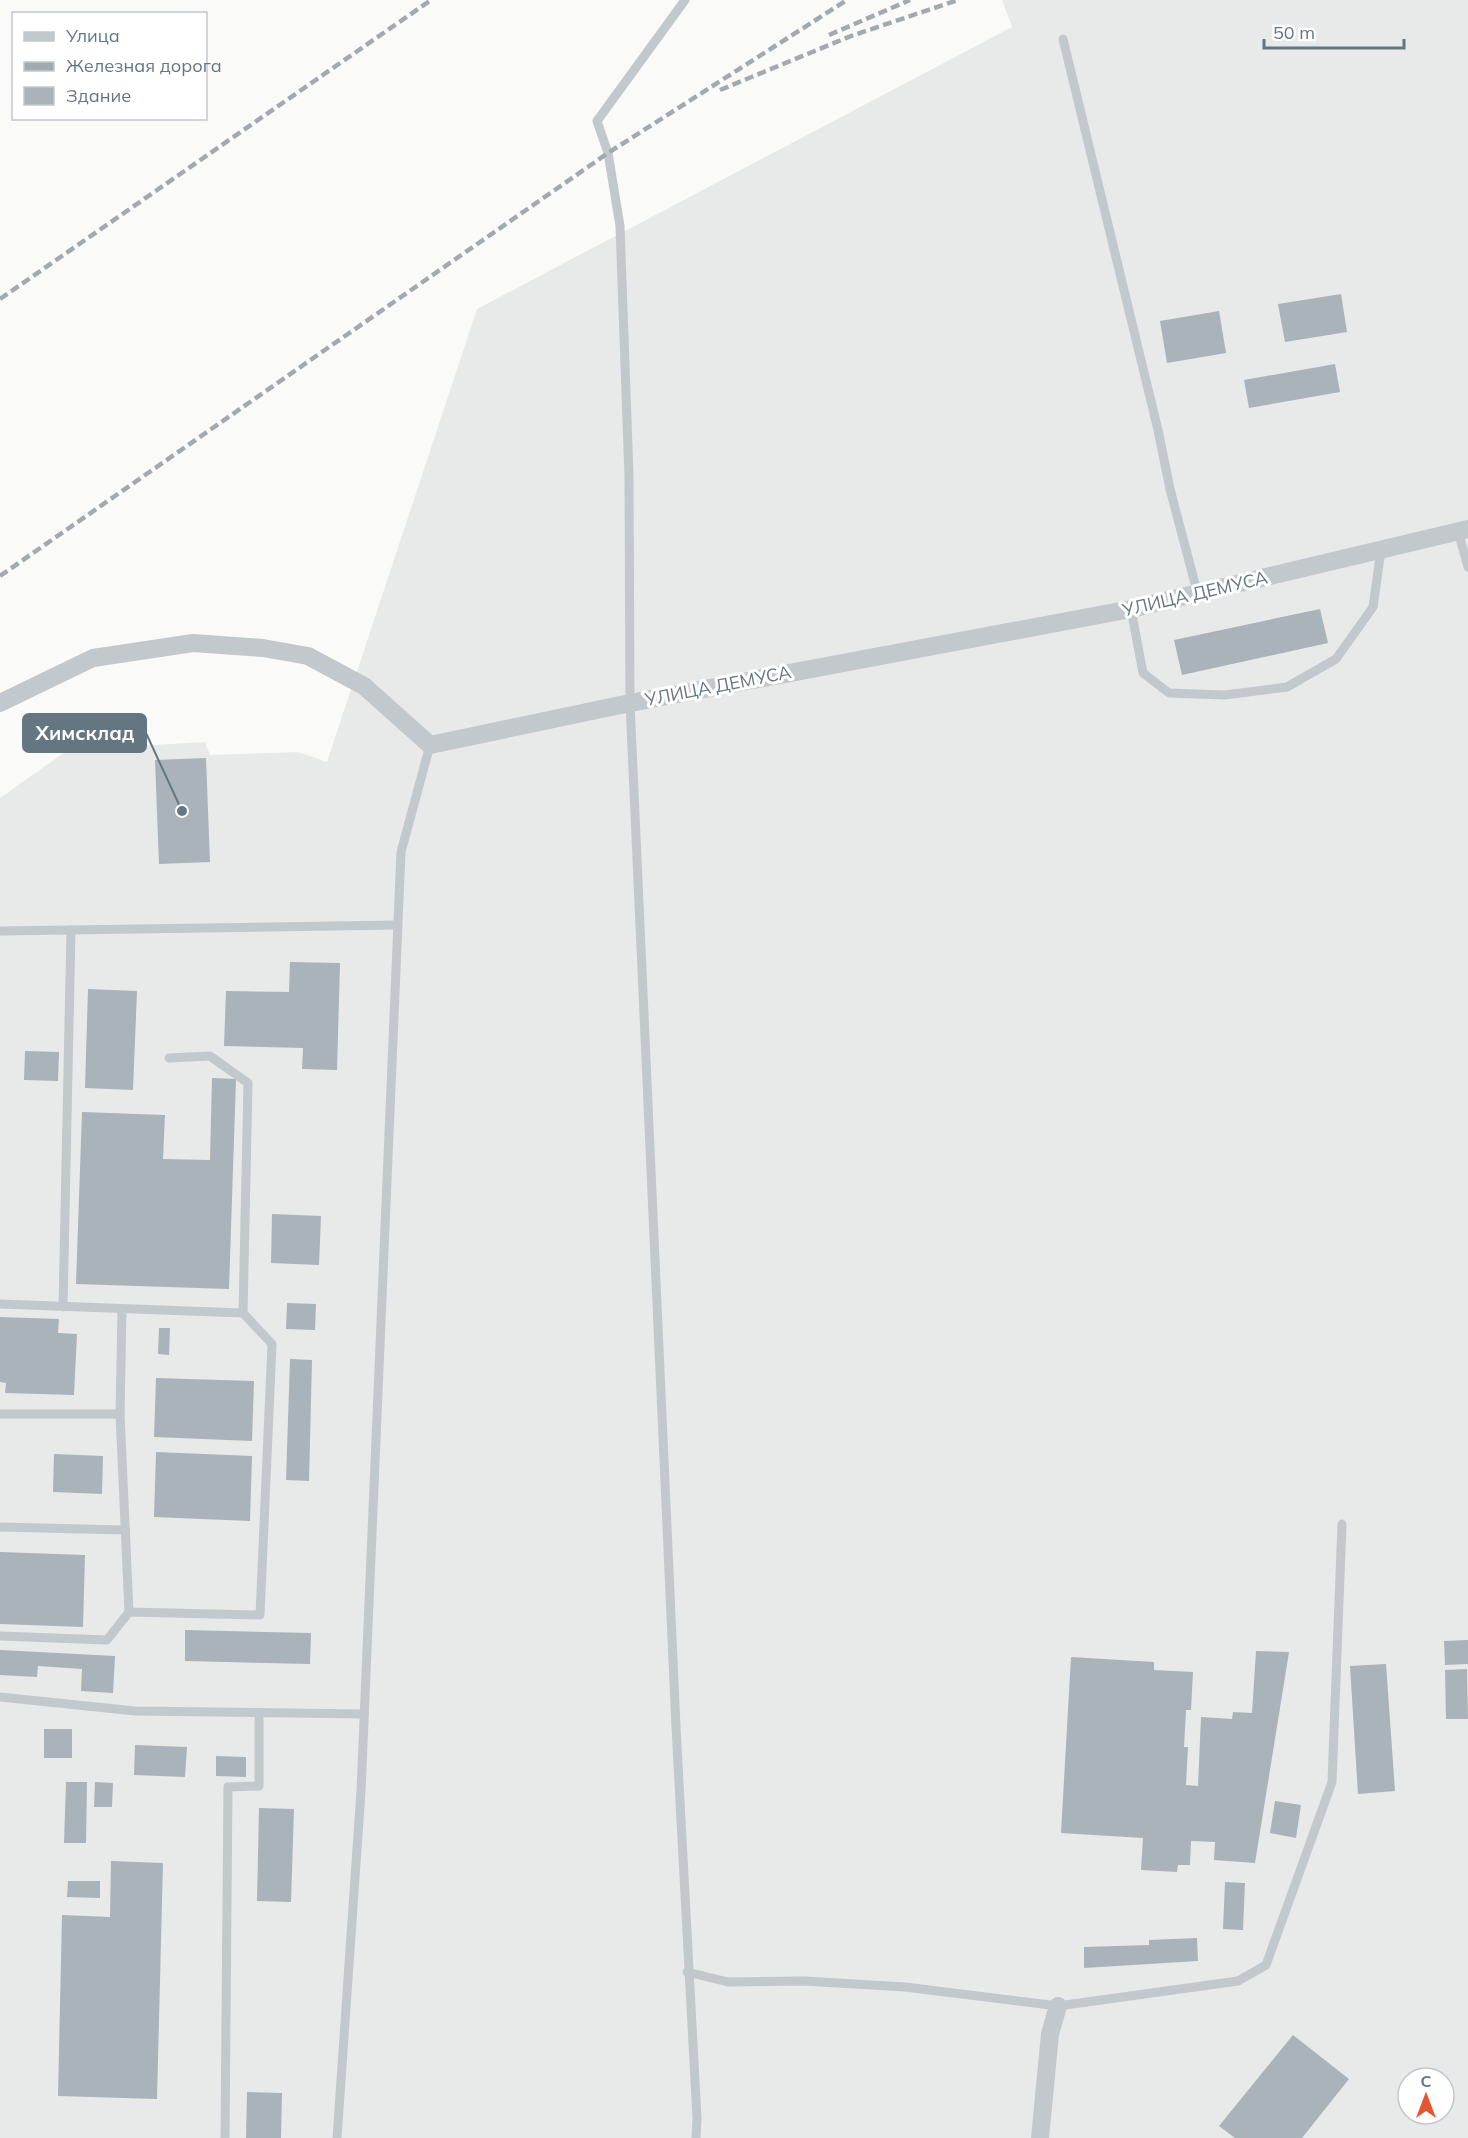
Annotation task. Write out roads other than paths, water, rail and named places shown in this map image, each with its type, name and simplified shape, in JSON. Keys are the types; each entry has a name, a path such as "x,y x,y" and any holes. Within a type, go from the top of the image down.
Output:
{"street":[{"name":"УЛИЦА ДЕМУСА","path":"430,744 630,703 1131,609 1198,595 1463,530"},
{"path":"0,703 93,658 193,643 263,648 308,656 364,686 430,744"},
{"path":"1040,2138 1050,2034 1058,2006"}],"lane":[{"path":"686,0 597,121 608,153 620,226 629,476 630,703 687,1972 697,2118 696,2138"},
{"path":"1063,39 1170,489 1198,595"},
{"path":"1463,530 1468,567"},
{"path":"1131,609 1143,673 1169,693 1225,695 1287,687 1336,659 1373,607 1381,550"},
{"path":"337,2138 364,1714 401,852 430,744"},
{"path":"0,931 398,925"},
{"path":"63,1307 71,930"},
{"path":"129,1612 260,1615 272,1344 243,1313 248,1083 210,1056 169,1058"},
{"path":"0,1304 243,1313"},
{"path":"0,1636 107,1640 129,1612 120,1414 122,1310"},
{"path":"0,1414 120,1414"},
{"path":"687,1972 728,1982 804,1981 905,1987 1058,2006 1238,1981 1266,1965 1332,1782 1342,1524"},
{"path":"0,1527 125,1530"},
{"path":"0,1697 135,1711 364,1714"},
{"path":"225,2138 228,1787 259,1786 259,1713"}],"railway":[{"path":"0,299 431,0"},
{"path":"0,576 608,153 847,0"},
{"path":"829,35 910,0"},
{"path":"720,90 851,36 958,0"}],"place":[{"name":"Химсклад","path":"182,811"}]}
